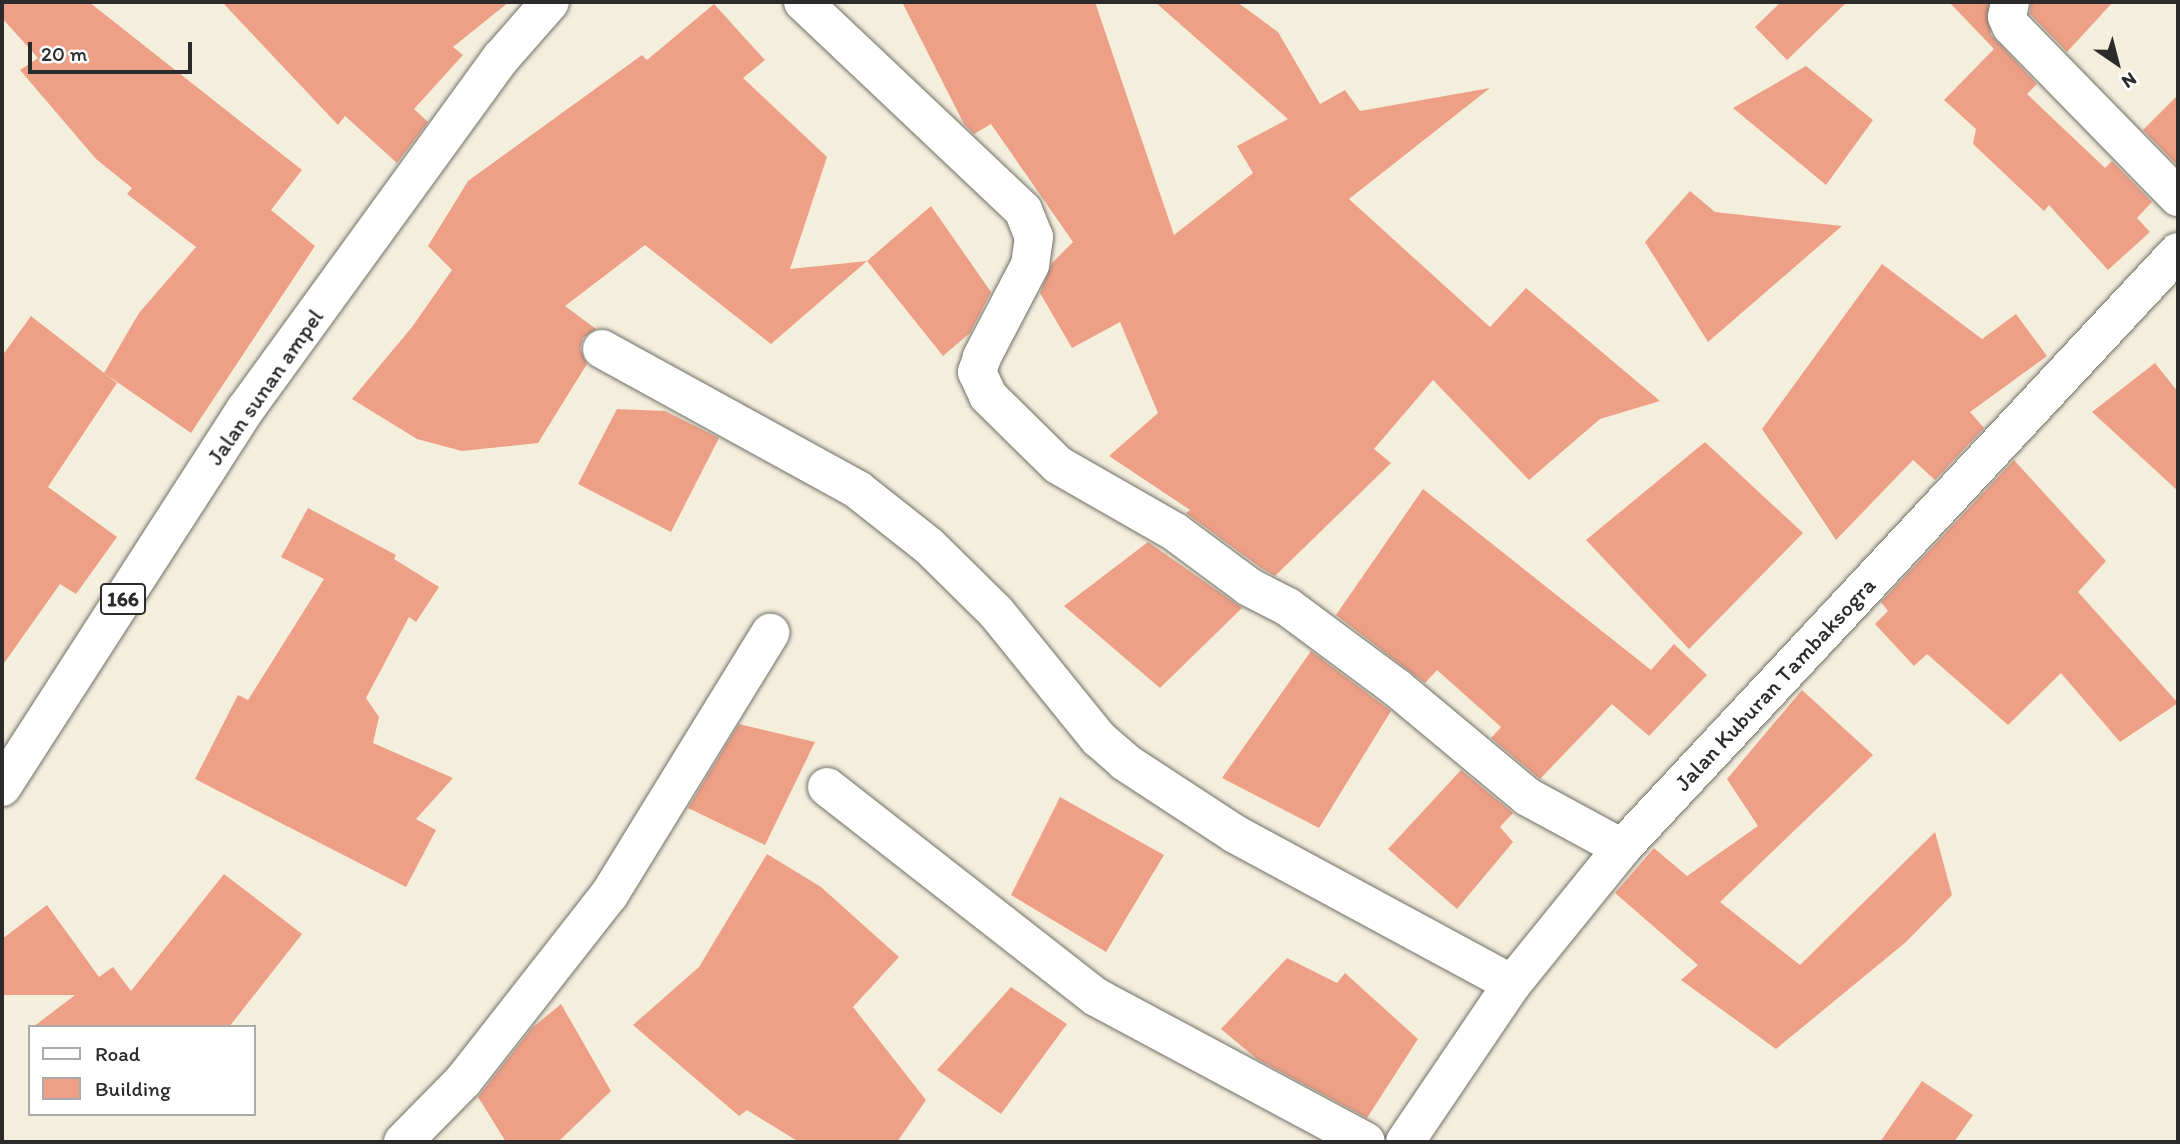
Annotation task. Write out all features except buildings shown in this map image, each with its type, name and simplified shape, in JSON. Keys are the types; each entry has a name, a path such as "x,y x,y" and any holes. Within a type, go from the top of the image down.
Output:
{"street":[{"name":"Jalan sunan ampel","path":"2,787 245,410 309,326 501,58 550,2"},
{"path":"803,2 1023,210 1034,237 1030,265 982,357 977,372 988,396 1058,465 1175,532 1249,587 1288,607 1397,688 1528,797 1622,848"},
{"path":"2010,2 2007,17 2011,26 2178,197"},
{"name":"Jalan Kuburan Tambaksogra","path":"1405,1142 1512,984 1622,848 2178,252"},
{"path":"602,349 858,490 909,530 996,612 1099,739 1125,762 1235,834 1512,984"},
{"path":"403,1142 463,1081 610,895 770,633"},
{"path":"827,787 1097,997 1366,1142"}]}
